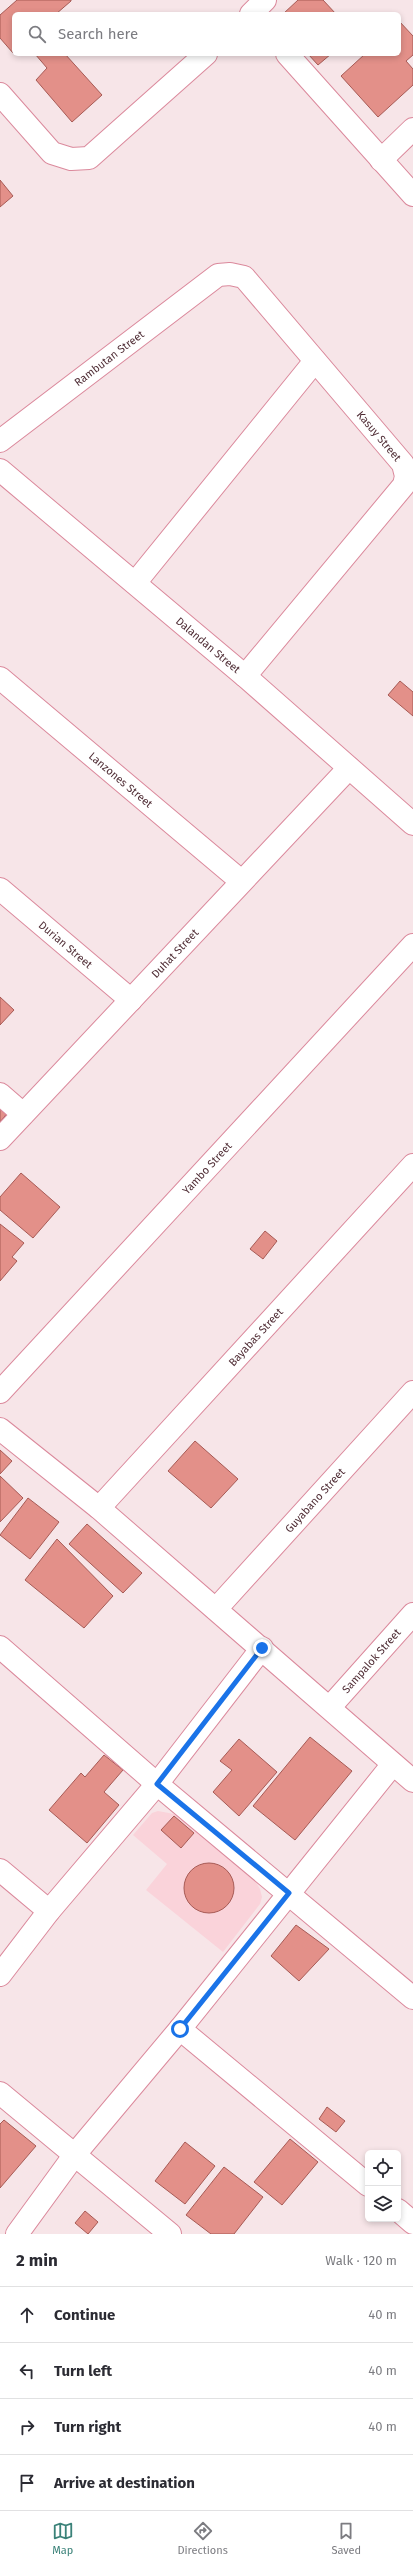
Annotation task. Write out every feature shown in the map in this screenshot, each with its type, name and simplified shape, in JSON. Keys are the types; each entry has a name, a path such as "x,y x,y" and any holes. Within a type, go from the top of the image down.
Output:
{"street":[{"path":"253,12 265,0"},
{"path":"0,94 52,153 71,158 89,158 204,56"},
{"path":"289,56 380,160 413,195"},
{"path":"380,160 413,129"},
{"name":"Kasuy Street","path":"218,275 230,274 244,277 403,464 406,476 404,485 245,676"},
{"name":"Rambutan Street","path":"0,441 218,275"},
{"path":"135,583 315,361"},
{"name":"Dalandan Street","path":"0,470 245,676 413,824"},
{"name":"Lanzones Street","path":"0,678 241,881"},
{"name":"Duhat Street","path":"0,1139 241,881 349,768"},
{"name":"Durian Street","path":"0,889 131,1000"},
{"name":"Yambo Street","path":"0,1392 413,945"},
{"path":"0,1094 23,1114"},
{"name":"Bayabas Street","path":"99,1508 413,1165"},
{"name":"Guyabano Street","path":"216,1609 413,1392"},
{"path":"0,1429 99,1508 330,1707 413,1781"},
{"name":"Sampalok Street","path":"330,1707 413,1614"},
{"path":"0,1647 157,1784 413,1998"},
{"path":"0,1975 49,1911 157,1784 262,1648"},
{"path":"16,2234 76,2153 180,2029 393,1764"},
{"path":"0,1870 49,1911"},
{"path":"180,2029 365,2183"},
{"path":"0,2093 76,2153 170,2234"},
{"path":"401,2213 413,2223"}],"shaded area":[{"path":"158,1811 174,1814 256,1882 260,1889 262,1897 260,1904 223,1952 146,1890 167,1864 133,1835 152,1813"}],"building":[{"path":"17,0 71,0 58,12 12,12 12,52 0,38 0,15"},
{"path":"298,0 323,0 334,12 285,12"},
{"path":"401,23 413,36 413,55 406,61 413,69 413,85 378,117 341,76 363,56 401,56"},
{"path":"37,56 67,56 102,95 72,122 36,80 47,68"},
{"path":"310,56 329,56 318,65"},
{"path":"0,180 13,196 0,207"},
{"path":"400,681 413,692 413,716 388,695"},
{"path":"0,997 14,1010 0,1025"},
{"path":"0,1104 9,1111 0,1122"},
{"path":"21,1173 60,1207 33,1238 0,1210 0,1197"},
{"path":"0,1224 24,1243 12,1257 17,1261 0,1281"},
{"path":"265,1231 277,1241 263,1259 250,1249"},
{"path":"195,1441 238,1479 211,1508 168,1471"},
{"path":"0,1450 12,1461 0,1474"},
{"path":"0,1476 23,1498 0,1522"},
{"path":"28,1498 59,1522 30,1559 0,1535"},
{"path":"87,1524 142,1573 123,1593 69,1544"},
{"path":"57,1539 113,1596 84,1628 25,1580"},
{"path":"310,1737 352,1771 295,1840 253,1806"},
{"path":"239,1739 277,1772 239,1816 213,1792 232,1770 220,1761"},
{"path":"104,1755 123,1770 104,1792 119,1805 87,1843 49,1810 81,1773 85,1777"},
{"path":"174,1816 194,1833 181,1848 161,1830"},
{"path":"209,1863 218,1865 227,1870 232,1879 234,1888 232,1897 227,1906 218,1911 209,1913 200,1911 191,1906 186,1897 184,1888 186,1879 191,1870 200,1865"},
{"path":"296,1925 329,1949 299,1981 271,1956"},
{"path":"327,2107 345,2121 336,2132 319,2119"},
{"path":"4,2120 36,2146 0,2188 0,2124"},
{"path":"290,2139 318,2162 282,2205 254,2182"},
{"path":"185,2142 215,2166 185,2204 155,2181"},
{"path":"224,2167 263,2197 234,2234 211,2234 186,2215"},
{"path":"85,2211 98,2222 88,2234 75,2223"}],"route":[{"path":"180,2029 289,1893 157,1784 262,1648"}]}
